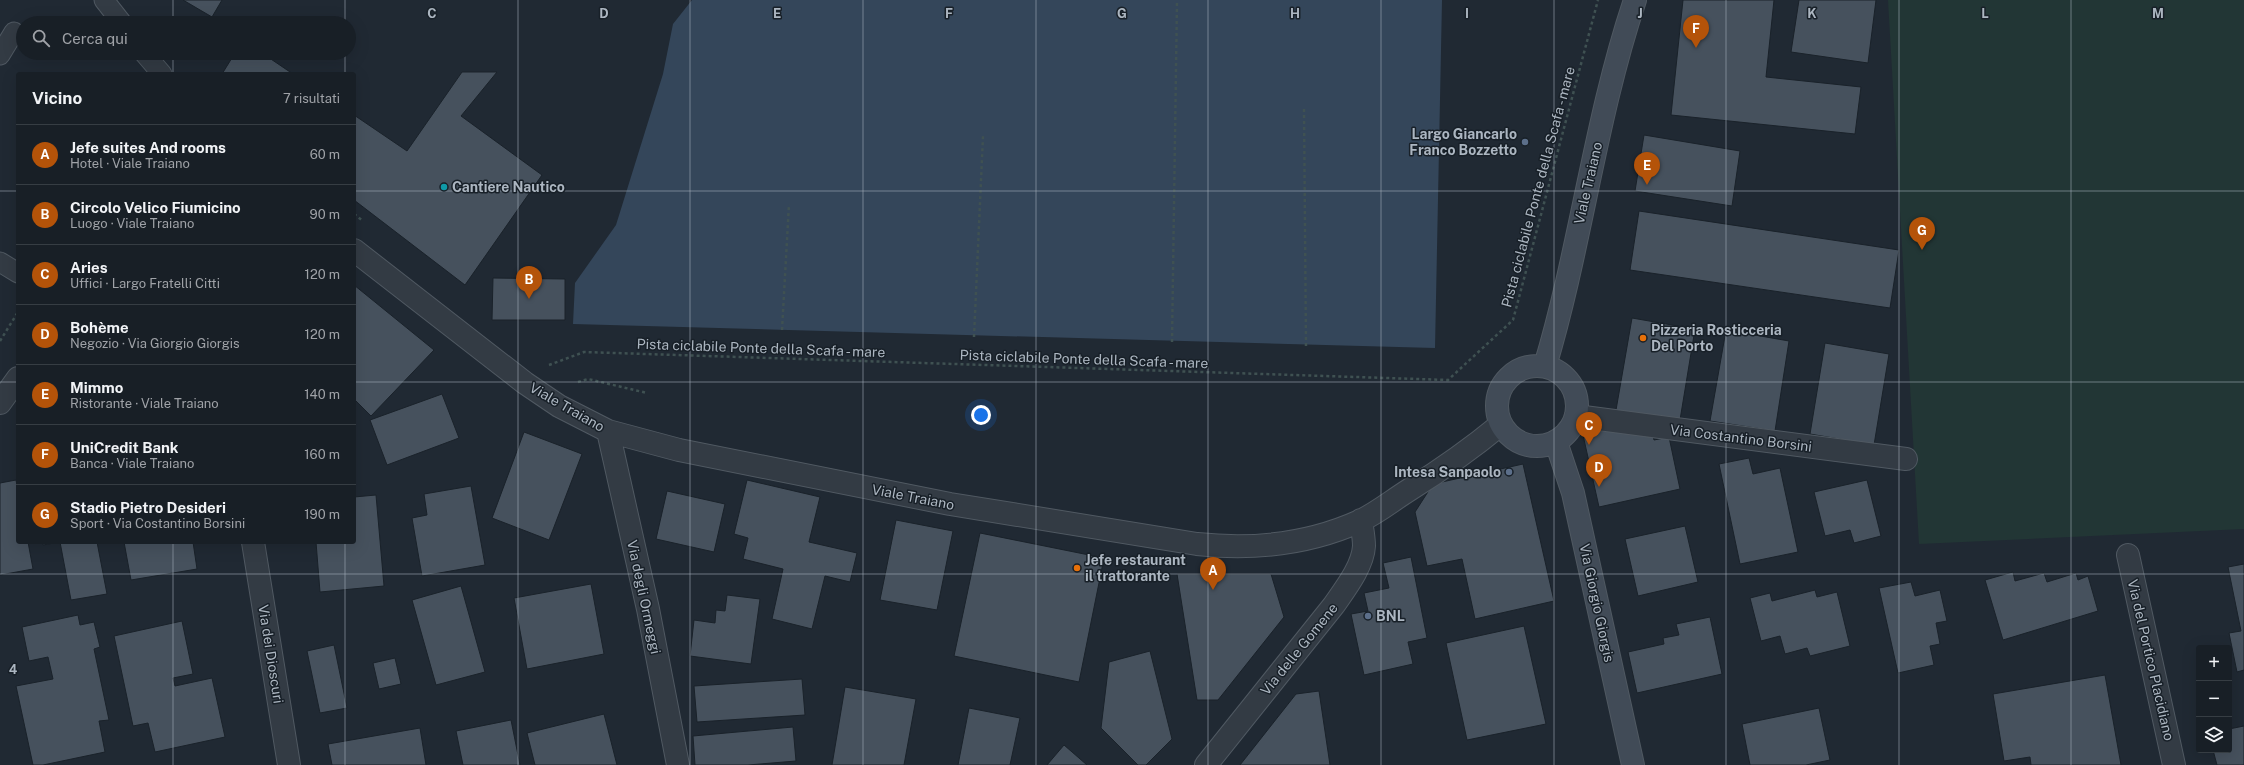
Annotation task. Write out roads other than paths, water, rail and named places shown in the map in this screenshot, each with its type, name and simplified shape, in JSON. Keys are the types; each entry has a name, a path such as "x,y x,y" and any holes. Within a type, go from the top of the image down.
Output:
{"street":[{"name":"Viale Traiano","path":"1545,366 1560,312 1577,232 1618,59 1635,0"},
{"name":"Viale Traiano","path":"356,252 542,394 572,413 608,431 679,450 950,504 1197,544 1234,548 1276,544 1316,536 1361,520 1452,463 1500,425"},
{"path":"1532,366 1545,366 1557,371 1567,379 1576,397 1576,416 1572,427 1556,442 1544,446 1531,446 1519,443 1508,436 1500,425 1496,413 1496,400 1500,387 1508,376 1519,369 1532,366"},
{"path":"0,403 16,381"},
{"name":"Via Costantino Borsini","path":"1576,416 1906,459"},
{"name":"Via degli Ormeggi","path":"608,431 648,609 678,765"},
{"name":"Via Giorgio Giorgis","path":"1556,442 1573,493 1633,765"},
{"name":"Via delle Gomene","path":"1206,765 1346,588 1356,569 1364,547 1361,520"},
{"name":"Via dei Dioscuri","path":"253,544 289,765"},
{"name":"Via del Portico Placidiano","path":"2128,554 2174,765"}],"lane":[{"path":"104,0 117,16"},
{"path":"0,55 14,32"},
{"path":"150,60 160,72"},
{"path":"0,262 16,272"}],"water":[{"path":"692,0 1442,0 1435,348 573,324 575,283 616,225 663,74 673,24"}],"place":[{"name":"UniCredit Bank","path":"1696,48"},
{"name":"Largo Giancarlo Franco Bozzetto","path":"1525,142"},
{"name":"Mimmo","path":"1647,185"},
{"name":"Cantiere Nautico","path":"444,187"},
{"name":"Stadio Pietro Desideri","path":"1922,250"},
{"name":"Circolo Velico Fiumicino","path":"529,299"},
{"name":"Pizzeria Rosticceria Del Porto","path":"1643,338"},
{"name":"Aries","path":"1589,445"},
{"name":"Intesa Sanpaolo","path":"1509,472"},
{"name":"Bohème","path":"1599,487"},
{"name":"Jefe restaurant il trattorante","path":"1077,568"},
{"name":"Jefe suites And rooms","path":"1213,590"},
{"name":"BNL","path":"1368,616"}]}
